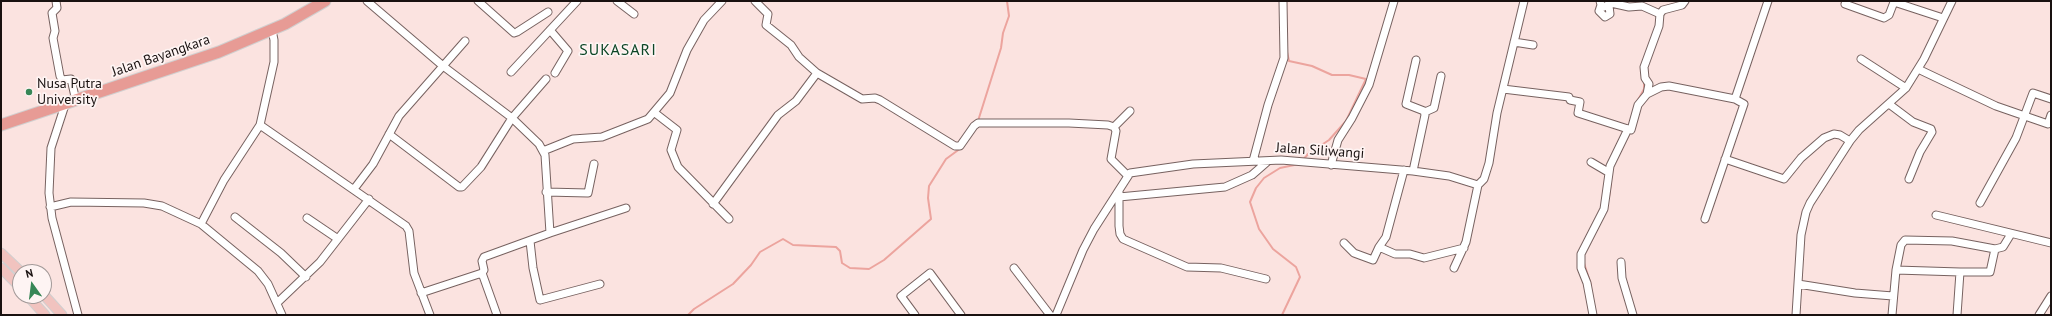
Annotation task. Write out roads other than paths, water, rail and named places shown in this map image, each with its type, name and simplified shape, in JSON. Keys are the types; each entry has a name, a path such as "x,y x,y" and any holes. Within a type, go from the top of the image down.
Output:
{"highway":[{"name":"Jalan Bayangkara","path":"1,125 201,59 272,30 325,1"}],"main road":[{"path":"1,253 13,264"},
{"path":"1,268 12,280"},
{"path":"35,304 45,315"},
{"path":"52,304 62,315"}],"street":[{"path":"56,1 57,8 52,13 55,31 53,38 60,76 62,80 70,78 72,80 76,101"},
{"path":"367,1 443,66 512,118 539,144 543,150 545,158 546,192 550,233"},
{"path":"478,1 514,33 518,32 548,12"},
{"path":"511,72 576,1"},
{"path":"617,1 634,14"},
{"path":"543,150 569,140 594,138 626,129 648,119 670,93 682,61 697,30 704,20 722,1"},
{"path":"1253,161 1268,105 1284,58 1283,1"},
{"path":"1331,165 1338,140 1352,118 1369,85 1394,1"},
{"path":"1454,268 1464,248 1478,184 1484,179 1489,163 1503,89 1524,1"},
{"path":"1648,94 1649,84 1645,78 1644,67 1659,26 1660,14 1663,10 1682,5 1685,1"},
{"path":"1735,99 1768,1"},
{"path":"1796,315 1801,235 1806,212 1850,141 1859,130 1906,88 1918,69 1952,1"},
{"path":"759,2 768,14 766,25 791,45 799,56 817,73 862,99 875,98 880,100 957,146 960,146 974,126 978,123 1085,123 1114,127"},
{"path":"1843,2 1884,18 1889,15 1894,2 1943,18"},
{"path":"1606,3 1629,7 1642,6 1660,14"},
{"path":"201,224 224,180 260,125 274,62 274,40 272,30"},
{"path":"550,30 568,51 555,73"},
{"path":"354,189 373,164 399,116 465,41"},
{"path":"1514,42 1533,44"},
{"path":"1861,59 1906,88"},
{"path":"1416,60 1406,104 1424,112 1434,108 1441,76"},
{"path":"1918,69 1989,103 2025,116 2048,124 2051,116"},
{"path":"713,204 778,115 796,101 817,73"},
{"path":"389,134 459,187 462,187 481,167 512,118 546,79"},
{"path":"1593,315 1589,289 1581,268 1581,254 1604,209 1608,172 1629,129 1638,105 1648,94 1661,87 1669,86 1735,99 1744,104 1705,219"},
{"path":"1503,89 1569,97 1570,100 1580,102 1578,113 1629,129"},
{"path":"1980,203 2016,138 2033,93 2051,99"},
{"path":"1888,104 1907,118 1931,130 1932,132 1920,152 1909,179"},
{"path":"65,105 51,148 48,175 50,208 78,315"},
{"path":"1114,127 1130,111"},
{"path":"1413,171 1424,112"},
{"path":"654,113 677,130 671,150 678,167 729,220"},
{"path":"260,125 269,133 405,224 408,229 414,273 430,315"},
{"path":"1056,315 1083,250 1119,194 1127,175 1111,158 1116,131 1114,127"},
{"path":"1725,159 1784,179 1801,158 1824,138 1834,134 1840,135 1850,141"},
{"path":"1119,194 1225,187 1252,175 1268,161"},
{"name":"Jalan Siliwangi","path":"1127,175 1147,170 1193,164 1268,161 1303,162 1404,170 1449,176 1478,184"},
{"path":"546,192 588,193 594,164"},
{"path":"1593,164 1608,172"},
{"path":"1344,243 1354,253 1374,260 1379,247 1386,237 1404,170"},
{"path":"1119,194 1119,226 1120,234 1123,239 1188,267 1221,268 1266,279"},
{"path":"277,303 306,277 369,199"},
{"path":"50,208 71,202 144,203 162,206 201,224 258,271 268,284 282,315"},
{"path":"497,315 482,273 484,270 482,261 484,257 626,208"},
{"path":"1936,215 2011,234 2051,242"},
{"path":"235,217 280,253 306,277"},
{"path":"307,218 338,239"},
{"path":"1892,315 1896,270 1901,245 1909,239 1952,241 1995,249 2003,247 2011,234"},
{"path":"530,241 533,268 540,300 600,284"},
{"path":"1379,247 1385,248 1395,254 1410,254 1424,258 1464,248"},
{"path":"1896,270 1990,272 1995,249"},
{"path":"1621,262 1622,278 1633,315"},
{"path":"1014,268 1050,315"},
{"path":"1957,315 1960,272"},
{"path":"421,294 482,273"},
{"path":"915,315 901,296 930,273 961,315"},
{"path":"1798,284 1855,293 1893,296"},
{"path":"2038,315 2051,296"}],"waterway":[{"path":"978,121 1001,48 1003,33 1009,16 1007,1"},
{"path":"1287,52 1289,61 1312,66 1332,75 1349,75 1366,79 1346,121 1329,140 1308,154 1303,160"},
{"path":"1638,100 1644,89 1644,82"},
{"path":"688,315 694,309 733,284 751,265 760,252 783,239 793,245 836,247 840,251 842,263 850,268 869,269 884,260 931,219 928,198 929,186 946,159 961,148"},
{"path":"1282,315 1300,277 1296,267 1273,249 1259,229 1250,202 1256,188 1264,178 1280,168 1299,164"},
{"path":"1609,197 1611,183"},
{"path":"1584,263 1591,285"}],"place":[{"name":"Nusa Putra University","path":"29,92"}],"district":[{"name":"SUKASARI","path":"618,50"}]}
